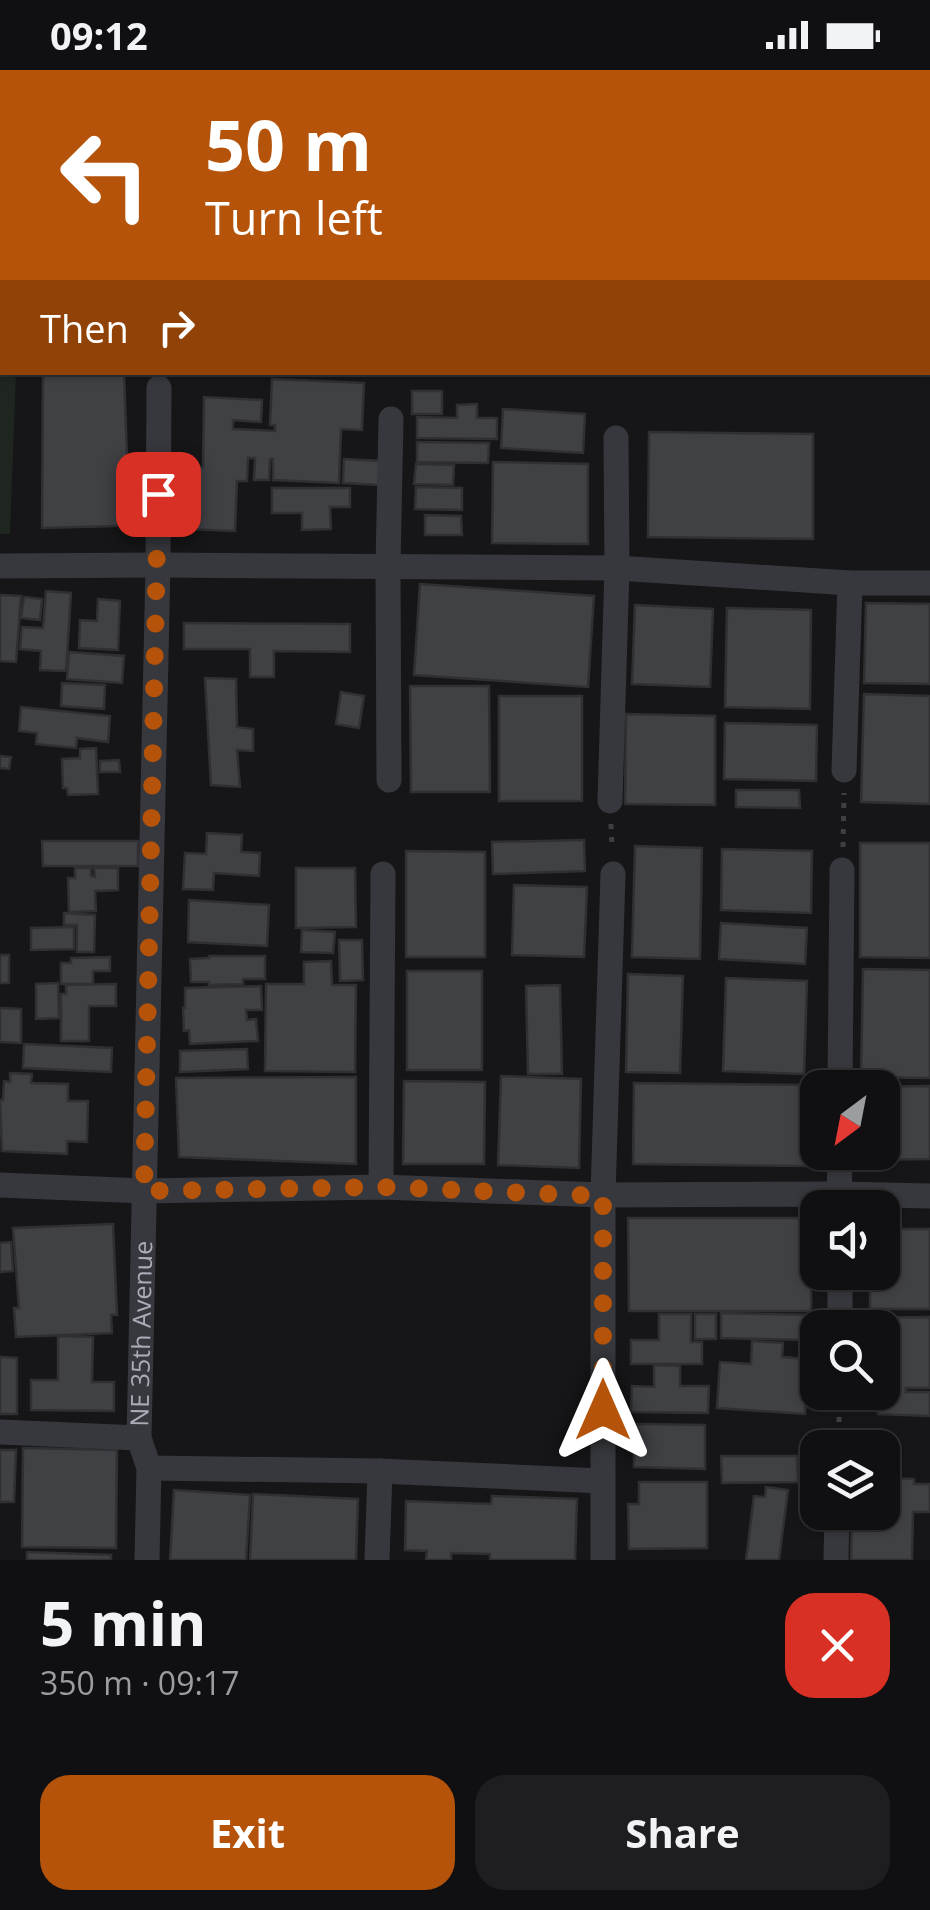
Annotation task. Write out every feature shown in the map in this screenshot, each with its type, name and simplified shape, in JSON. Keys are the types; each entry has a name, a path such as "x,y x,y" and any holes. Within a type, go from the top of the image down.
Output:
{"street":[{"name":"NE 35th Avenue","path":"147,1560 149,1468 139,1438 159,388"},
{"path":"389,780 391,419"},
{"path":"610,802 617,568 616,438"},
{"path":"0,566 617,568 930,583"},
{"path":"844,770 850,582"},
{"path":"840,1070 842,870"},
{"path":"382,1187 383,874"},
{"path":"603,1560 603,1196 613,874"},
{"path":"0,1186 144,1191 382,1187 800,1200"},
{"path":"900,1198 930,1196"},
{"path":"0,1432 139,1438"},
{"path":"149,1468 380,1471 602,1481"},
{"path":"377,1560 380,1471"},
{"path":"836,1560 837,1530"}],"path":[{"path":"842,870 844,770"},
{"path":"610,802 613,874"}],"shaded area":[{"path":"0,375 16,375 10,534 0,534"}],"building":[{"path":"43,375 124,375 129,515 116,526 42,528"},
{"path":"272,379 364,383 362,430 341,429 339,483 273,480 273,459 269,480 254,480 255,458 248,458 247,481 237,481 235,531 186,529 188,466 203,467 204,397 262,400 261,422 233,420 233,429 275,431 275,425 270,425"},
{"path":"412,391 442,391 442,414 412,414"},
{"path":"477,404 477,418 497,418 497,439 417,438 417,417 457,418 457,405"},
{"path":"503,409 585,414 583,453 501,448"},
{"path":"649,432 813,434 813,539 648,537"},
{"path":"417,442 489,443 488,463 417,462"},
{"path":"344,459 381,461 380,485 343,483"},
{"path":"493,462 588,464 588,544 492,543"},
{"path":"416,464 454,465 453,485 414,484"},
{"path":"416,487 462,488 462,510 415,509"},
{"path":"272,488 350,488 350,507 330,507 331,529 302,530 302,513 272,513"},
{"path":"425,515 461,516 462,535 425,535"},
{"path":"420,584 594,596 588,687 414,675"},
{"path":"46,591 71,593 66,671 40,670 41,651 20,649 22,627 43,628"},
{"path":"0,595 21,596 16,662 0,661"},
{"path":"24,597 42,599 40,620 21,618"},
{"path":"98,599 120,601 118,650 79,648 80,620 97,621"},
{"path":"866,603 930,604 930,684 864,683"},
{"path":"635,605 713,609 710,687 632,684"},
{"path":"727,608 811,610 810,709 725,707"},
{"path":"184,623 350,624 350,652 274,651 274,677 250,677 250,649 184,649"},
{"path":"69,652 124,656 122,683 67,679"},
{"path":"205,678 236,679 237,727 253,729 253,751 237,750 240,787 211,785"},
{"path":"62,683 105,685 104,709 61,706"},
{"path":"410,686 489,686 490,792 411,792"},
{"path":"341,692 364,696 359,728 336,724"},
{"path":"864,694 930,696 930,804 861,802"},
{"path":"499,696 582,696 582,801 499,801"},
{"path":"21,707 110,716 108,742 77,738 76,748 36,744 37,733 19,731"},
{"path":"626,714 715,716 715,805 625,804"},
{"path":"725,723 817,725 816,781 724,779"},
{"path":"96,748 98,794 68,795 67,788 63,788 62,759 80,758 80,749"},
{"path":"0,756 11,757 9,769 0,768"},
{"path":"119,760 120,772 100,772 100,761"},
{"path":"736,790 799,790 800,808 736,807"},
{"path":"207,833 242,835 241,852 260,853 259,876 214,873 213,890 183,889 185,853 206,854"},
{"path":"584,840 585,871 493,874 492,842"},
{"path":"42,841 138,841 138,866 43,866"},
{"path":"860,843 930,843 930,958 860,957"},
{"path":"635,846 702,848 700,959 632,957"},
{"path":"722,849 812,851 811,913 721,910"},
{"path":"406,851 485,852 485,957 406,957"},
{"path":"75,868 91,868 91,876 95,877 94,868 118,868 118,890 95,891 96,911 69,912 68,878 75,878"},
{"path":"296,868 355,868 356,927 296,928"},
{"path":"514,885 587,887 584,957 512,955"},
{"path":"189,900 269,905 267,946 188,942"},
{"path":"64,913 95,915 94,952 77,952 77,925 64,925"},
{"path":"721,923 807,928 805,964 719,959"},
{"path":"74,927 74,949 31,950 31,928"},
{"path":"302,930 335,932 333,953 301,952"},
{"path":"339,940 362,940 363,980 340,981"},
{"path":"0,955 9,955 9,983 0,983"},
{"path":"265,956 265,979 243,979 243,984 191,982 190,959"},
{"path":"110,957 110,971 93,971 93,984 61,984 61,963 71,963 71,958"},
{"path":"331,961 332,985 356,985 355,1072 265,1071 266,984 304,984 304,962"},
{"path":"863,969 930,970 930,1078 900,1078 900,1070 861,1070"},
{"path":"407,971 482,971 482,1070 407,1070"},
{"path":"628,974 683,976 680,1073 626,1072"},
{"path":"726,978 807,981 804,1070 800,1074 723,1071"},
{"path":"58,983 59,1018 36,1019 36,984"},
{"path":"116,984 116,1006 89,1006 89,1041 61,1041 61,994 66,994 66,985"},
{"path":"560,985 562,1074 528,1074 526,986"},
{"path":"261,986 262,1010 246,1010 247,1020 256,1019 258,1041 190,1044 189,1030 184,1031 185,988"},
{"path":"0,1008 21,1009 21,1043 0,1042"},
{"path":"24,1044 112,1048 111,1072 23,1068"},
{"path":"247,1049 248,1069 180,1072 180,1051"},
{"path":"10,1073 32,1074 31,1083 68,1084 68,1101 88,1101 87,1142 67,1141 67,1154 2,1151 0,1100 4,1081 10,1082"},
{"path":"501,1076 581,1079 579,1168 498,1165"},
{"path":"356,1077 356,1164 179,1157 176,1078"},
{"path":"404,1081 485,1082 484,1164 403,1164"},
{"path":"634,1083 800,1085 800,1166 633,1164"},
{"path":"900,1086 930,1086 930,1159 900,1159"},
{"path":"628,1218 800,1218 800,1290 811,1290 811,1310 629,1311"},
{"path":"113,1224 117,1315 111,1315 112,1333 16,1337 14,1308 19,1308 13,1228"},
{"path":"900,1229 930,1229 930,1309 870,1309 870,1290 900,1290"},
{"path":"11,1242 13,1271 0,1272 0,1243"},
{"path":"721,1313 800,1315 800,1340 721,1338"},
{"path":"659,1314 691,1314 691,1342 702,1342 702,1364 631,1364 631,1340 659,1340"},
{"path":"695,1314 716,1314 716,1339 695,1339"},
{"path":"900,1317 930,1317 930,1388 906,1388 906,1392 930,1392 930,1416 878,1414 878,1410 900,1410"},
{"path":"58,1336 93,1337 92,1382 114,1382 114,1411 31,1410 31,1380 58,1380"},
{"path":"752,1341 783,1343 782,1357 800,1358 800,1410 805,1410 805,1414 717,1408 720,1362 751,1364"},
{"path":"0,1357 17,1358 17,1414 0,1414"},
{"path":"654,1365 680,1366 680,1386 709,1386 708,1413 631,1412 632,1386 654,1387"},
{"path":"634,1424 705,1425 705,1469 634,1467"},
{"path":"23,1448 117,1450 116,1548 22,1547"},
{"path":"0,1450 16,1450 14,1502 0,1502"},
{"path":"721,1456 797,1456 798,1482 722,1483"},
{"path":"900,1479 930,1484 930,1512 913,1512 912,1560 851,1560 852,1530 900,1530"},
{"path":"639,1482 707,1482 707,1548 629,1549 628,1504 639,1504"},
{"path":"766,1487 788,1490 779,1560 746,1560 754,1496 765,1497"},
{"path":"174,1490 250,1495 246,1560 170,1560"},
{"path":"253,1494 358,1499 356,1560 250,1560"},
{"path":"492,1496 577,1499 575,1560 490,1560 490,1554 451,1553 451,1560 426,1560 427,1551 405,1550 406,1501 491,1504"},
{"path":"27,1552 111,1555 111,1560 27,1560"}],"route":[{"path":"158,494 144,1191 382,1187 603,1196 603,1410"}]}
